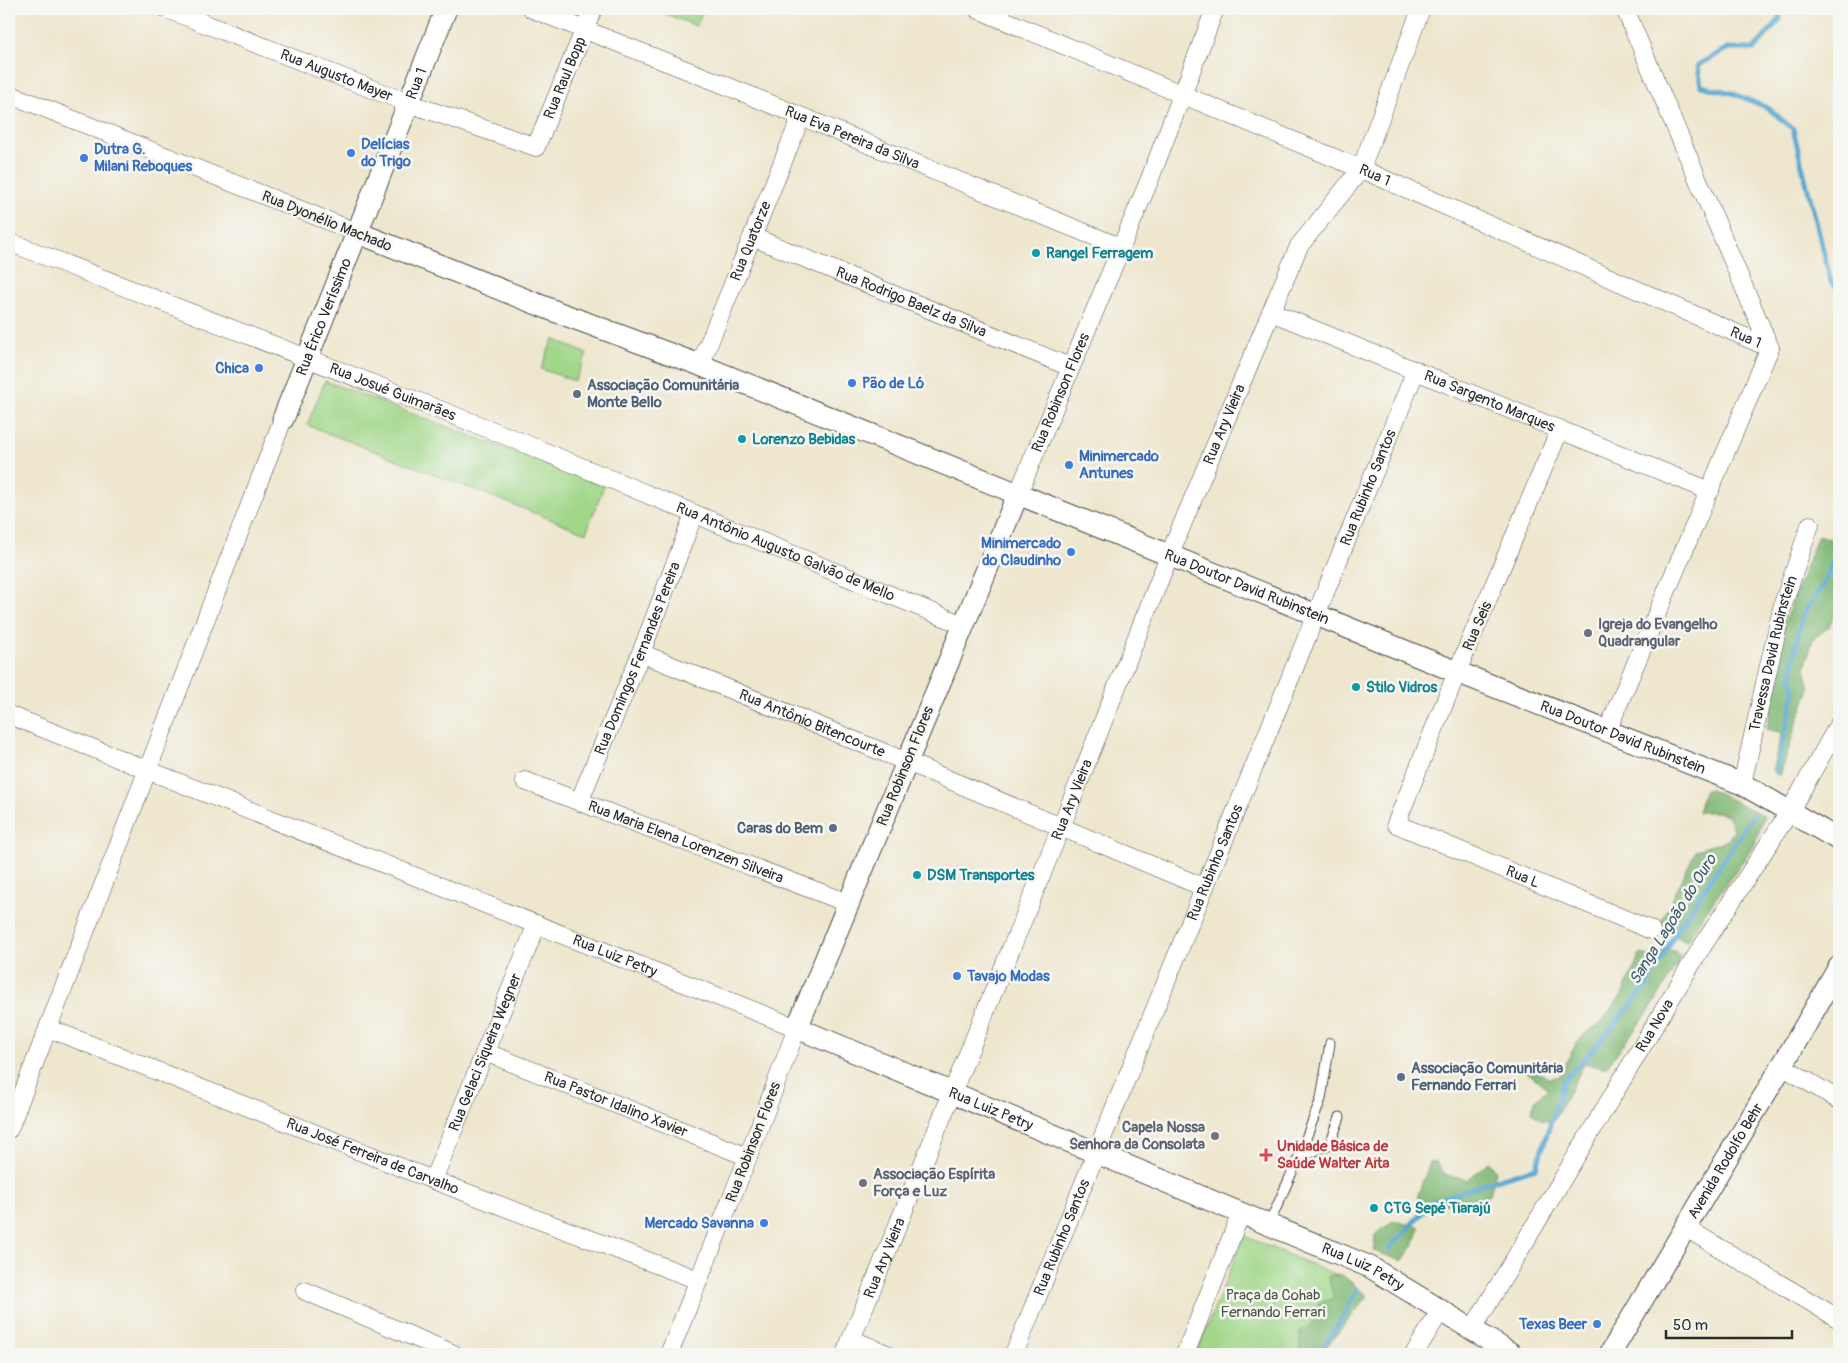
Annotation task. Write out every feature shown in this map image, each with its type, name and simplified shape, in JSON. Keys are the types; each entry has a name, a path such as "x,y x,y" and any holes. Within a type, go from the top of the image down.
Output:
{"street":[{"name":"Rua Augusto Mayer","path":"167,9 408,103 536,147"},
{"name":"Rua 1","path":"386,158 446,9"},
{"name":"Rua Eva Pereira da Silva","path":"532,9 722,84 1120,247"},
{"name":"Rua Raul Bopp","path":"536,147 593,9"},
{"name":"Rua 1","path":"977,9 1008,15 1182,95 1361,170 1770,348"},
{"name":"Rua Robinson Flores","path":"669,1354 748,1158 797,1028 1120,247 1149,182 1215,9"},
{"name":"Rua Ary Vieira","path":"848,1347 1061,827 1169,556 1299,246 1361,170 1421,9"},
{"path":"1607,731 1770,348 1625,9"},
{"name":"Rua Dyonélio Machado","path":"9,94 557,312 647,345"},
{"name":"Rua Quatorze","path":"700,365 754,237 801,117"},
{"name":"Rua Érico Veríssimo","path":"283,419 386,158"},
{"name":"Rua Rodrigo Baelz da Silva","path":"754,237 1070,368"},
{"name":"Rua Josué Guimarães","path":"9,242 609,478"},
{"name":"Rua Sargento Marques","path":"1271,312 1710,491"},
{"name":"Rua Doutor David Rubinstein","path":"647,345 1457,672 1742,784 1839,840"},
{"name":"Rua Rubinho Santos","path":"1014,1354 1203,887 1416,370"},
{"path":"9,1130 283,419"},
{"name":"Rua Seis","path":"1396,824 1457,672 1560,429"},
{"name":"Rua Antônio Augusto Galvão de Mello","path":"609,478 963,625"},
{"name":"Rua Domingos Fernandes Pereira","path":"579,802 641,653 694,514"},
{"name":"Travessa David Rubinstein","path":"1742,784 1783,604 1810,525"},
{"name":"Rua Antônio Bitencourte","path":"641,653 907,762 1203,887"},
{"name":"Rua Luiz Petry","path":"9,715 797,1028 1370,1267 1512,1354"},
{"name":"Rua Nova","path":"1472,1330 1693,962 1790,810 1839,724"},
{"name":"Rua Maria Elena Lorenzen Silveira","path":"526,781 848,903"},
{"name":"Rua L","path":"1396,824 1651,930"},
{"name":"Rua Gelaci Siqueira Wegner","path":"433,1180 537,924"},
{"name":"Avenida Rodolfo Behr","path":"1610,1354 1782,1066 1839,966"},
{"name":"Rua José Ferreira de Carvalho","path":"48,1028 433,1180 698,1280"},
{"name":"Rua Pastor Idalino Xavier","path":"484,1052 748,1158"},
{"path":"1782,1066 1839,1100"},
{"path":"1185,1354 1241,1213"},
{"path":"1686,1228 1839,1319"},
{"path":"305,1291 454,1354"},
{"path":"1414,1354 1441,1310"},
{"path":"848,1347 887,1354"}],"lane":[{"path":"1269,1225 1298,1159 1321,1099 1330,1043"},
{"path":"1298,1159 1330,1144 1340,1117"}],"green space":[{"path":"653,9 704,9 696,26"},
{"path":"553,339 587,354 575,381 541,369"},
{"path":"325,381 604,486 586,533 307,425"},
{"path":"1818,535 1839,542 1839,565 1837,567 1839,604 1829,627 1813,639 1805,668 1810,689 1780,776 1772,770 1782,733 1767,729 1785,620"},
{"path":"1710,789 1764,816 1755,844 1687,941 1658,929 1696,850 1728,840 1734,831 1728,816 1717,812 1698,812 1704,791"},
{"path":"1671,950 1680,957 1678,963 1652,1007 1607,1066 1602,1068 1585,1063 1553,1122 1541,1120 1531,1112 1536,1099 1548,1089 1526,1071 1530,1067 1548,1078 1559,1077 1576,1044 1588,1031 1600,1024 1622,995 1640,954 1650,956"},
{"path":"1436,1161 1445,1175 1467,1180 1489,1162 1496,1171 1490,1195 1479,1200 1432,1206 1417,1197 1430,1162"},
{"path":"1394,1220 1405,1224 1416,1224 1420,1228 1413,1246 1402,1261 1374,1251 1375,1235"},
{"name":"Praça da Cohab Fernando Ferrari","path":"1244,1236 1353,1282 1303,1354 1196,1354"},
{"path":"1342,1275 1368,1296 1327,1346 1324,1354 1300,1354 1300,1332 1317,1321 1318,1303 1334,1299 1328,1276"}],"waterway":[{"name":"Sanga Lagoão do Ouro","path":"1778,9 1780,19 1754,49 1726,49 1698,65 1701,86 1732,93 1768,108 1793,129 1831,282 1839,290"},
{"name":"Sanga Lagoão do Ouro","path":"1776,772 1794,696 1792,672 1803,615 1823,585 1839,547"},
{"name":"Sanga Lagoão do Ouro","path":"1388,1250 1432,1202 1536,1168 1564,1081 1601,1041 1646,987 1680,925 1753,816"},
{"name":"Sanga Lagoão do Ouro","path":"1319,1354 1345,1314 1357,1289"}],"place":[{"name":"Delícias do Trigo","path":"351,153"},
{"name":"Dutra G. Milani Reboques","path":"84,158"},
{"name":"Rangel Ferragem","path":"1036,253"},
{"name":"Chica","path":"259,368"},
{"name":"Pão de Ló","path":"852,383"},
{"name":"Associação Comunitária Monte Bello","path":"577,394"},
{"name":"Lorenzo Bebidas","path":"742,439"},
{"name":"Minimercado Antunes","path":"1069,465"},
{"name":"Minimercado do Claudinho","path":"1071,552"},
{"name":"Igreja do Evangelho Quadrangular","path":"1588,633"},
{"name":"Stilo Vidros","path":"1356,687"},
{"name":"Caras do Bem","path":"833,828"},
{"name":"DSM Transportes","path":"917,875"},
{"name":"Tavajo Modas","path":"957,976"},
{"name":"Associação Comunitária Fernando Ferrari","path":"1401,1077"},
{"name":"Capela Nossa Senhora da Consolata","path":"1215,1136"},
{"name":"Unidade Básica de Saúde Walter Aita","path":"1266,1155"},
{"name":"Associação Espírita Força e Luz","path":"863,1183"},
{"name":"CTG Sepé Tiarajú","path":"1374,1208"},
{"name":"Mercado Savanna","path":"764,1223"},
{"name":"Texas Beer","path":"1597,1324"}]}
